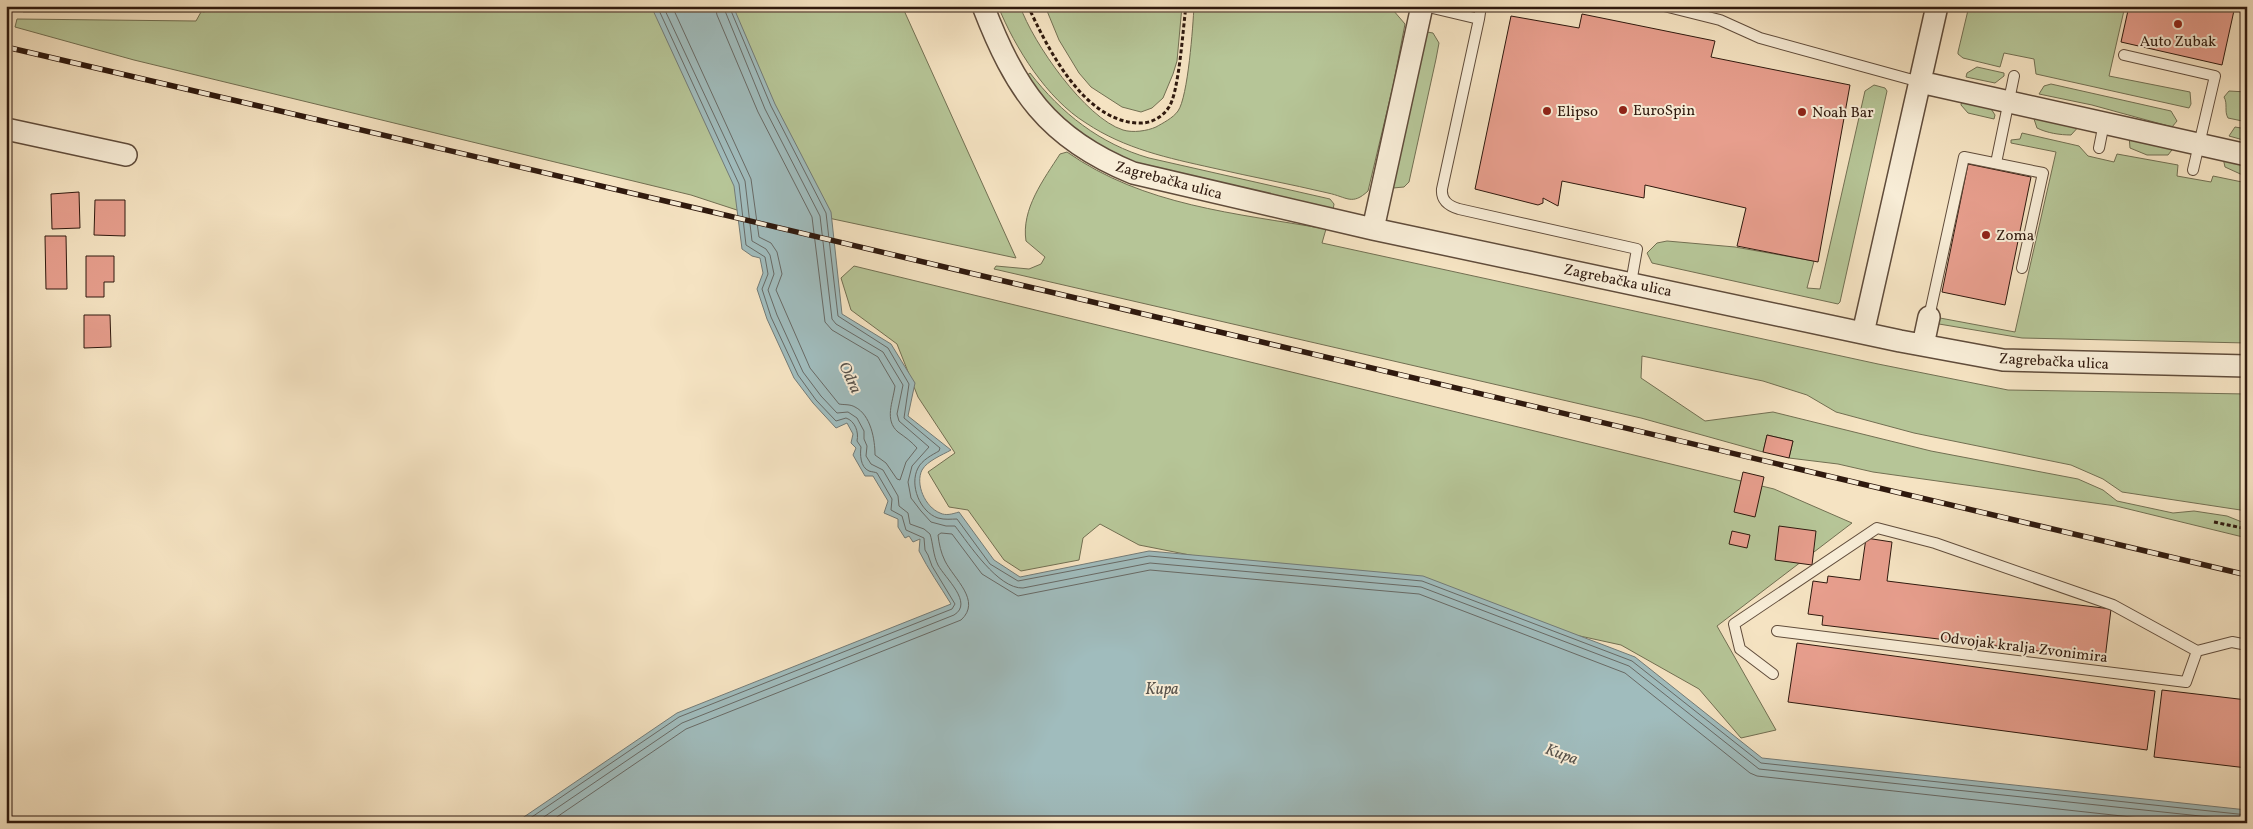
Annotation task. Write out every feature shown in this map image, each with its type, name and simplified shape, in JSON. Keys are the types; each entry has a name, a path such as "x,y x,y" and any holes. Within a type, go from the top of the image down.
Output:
{"street":[{"name":"Zagrebačka ulica","path":"982,6 999,48 1021,88 1059,130 1104,161 1133,173 1373,229 1863,333 2002,360 2247,366"},
{"path":"1373,229 1423,6"},
{"path":"1863,333 1937,6"},
{"path":"1920,82 2247,155"},
{"path":"6,129 126,155"},
{"path":"1923,345 1929,317"}],"lane":[{"path":"1423,6 1479,19"},
{"path":"1482,6 1442,189 1443,200 1451,206 1460,209 1637,249 1631,283"},
{"path":"1664,6 1720,20 1760,38 1920,82"},
{"path":"2124,55 2215,76 2193,170"},
{"path":"1996,163 2014,76"},
{"path":"2099,148 2104,123"},
{"path":"1929,317 1964,157 2042,173 2022,268"},
{"path":"1773,674 1740,649 1734,624 1877,528 1935,544 2113,605 2197,651 2232,642 2247,645"},
{"name":"Odvojak kralja Zvonimira","path":"1777,631 2186,682 2197,651"}],"path":[{"path":"1028,6 1063,72 1088,98 1104,113 1119,121 1147,123 1158,118 1169,106 1175,89 1186,6"},
{"path":"2214,522 2247,528"}],"green space":[{"path":"23,6 202,6 203,12 213,10 213,6 652,6 736,174 746,213 691,195 134,60 15,27 17,19 196,21 201,12 23,12"},
{"path":"724,6 902,6 1016,258 819,216"},
{"path":"998,6 1020,6 1036,39 1048,58 1077,95 1108,123 1127,131 1156,127 1171,118 1178,111 1185,91 1194,6 1378,6 1393,10 1405,24 1393,86 1368,191 1358,198 1349,199 1147,152 1116,140 1086,123 1058,101 1023,55 1013,39"},
{"path":"1045,6 1182,6 1177,61 1163,98 1152,108 1141,112 1122,107 1091,87 1079,73 1059,40"},
{"path":"1969,6 2125,6 2109,76 2190,92 2191,104 2189,108 2036,74 2034,59 2004,53 2000,67 1963,58 1958,52"},
{"path":"1427,32 1433,33 1439,43 1436,59 1409,182 1404,187 1393,188"},
{"path":"1977,67 2004,73 2004,76 1995,83 1966,77 1967,73"},
{"path":"1030,73 1068,114 1098,136 1131,152 1149,158 1330,199 1334,204 1333,210 1158,170 1116,156 1082,137 1055,114 1026,76"},
{"path":"2051,84 2171,111 2177,121 2172,127 2092,105 2039,94 2044,86"},
{"path":"1874,85 1885,88 1887,91 1840,302 1838,304 1652,263 1647,253 1657,243 1667,241 1735,247 1814,261 1807,288 1820,289 1865,91"},
{"path":"2229,91 2247,92 2247,122 2228,118 2224,97"},
{"path":"1962,99 1988,104 1995,115 1994,119 1968,113 1961,105"},
{"path":"2033,116 2081,124 2071,135 2062,135 2037,128"},
{"path":"2235,127 2247,129 2247,141 2229,136"},
{"path":"2022,133 2079,146 2088,156 2114,162 2117,154 2178,165 2177,176 2211,182 2213,176 2247,183 2247,343 2022,338 1939,324 1940,318 2015,332 2056,152 2011,143 2011,140 2020,139"},
{"path":"2129,135 2175,146 2168,155 2147,155 2130,148"},
{"path":"1067,152 1127,185 1159,196 1224,212 1326,229 1322,243 1878,364 2008,390 2247,394 2247,511 2122,492 2103,479 2071,465 1914,433 1836,412 1807,395 1763,381 1642,356 1641,378 1705,421 1773,412 1931,451 2078,479 2103,490 2117,501 2173,513 2194,511 2227,516 2247,524 2247,538 2116,506 1873,472 1838,464 1789,458 1793,441 1767,435 1763,452 1641,418 994,269 996,266 1029,269 1041,264 1045,257 1026,241 1027,217 1035,195 1047,174 1060,154"},
{"path":"2223,158 2247,162 2247,177 2225,167"},
{"path":"854,266 1774,489 1852,523 1717,626 1776,730 1741,738 1699,689 1621,645 1388,594 1139,545 1100,524 1083,538 1079,560 1021,571 1004,560 968,510 949,507 928,472 955,453 918,397 897,344 851,310 841,278"}],"water":[{"name":"Kupa","path":"651,6 733,6 775,104 831,212 842,314 891,344 915,383 908,416 951,450 931,461 922,470 920,482 926,500 930,506 942,514 947,515 959,512 994,560 1020,577 1149,551 1423,576 1635,657 1762,758 2247,810 2247,823 515,823 677,713 951,604 919,551 920,539 913,542 909,536 905,538 898,527 898,519 884,513 888,501 873,476 865,476 853,455 856,448 851,443 853,434 847,423 836,428 813,403 794,378 767,319 757,289 763,273 760,258 752,256 742,249 734,186"}],"building":[{"name":"Auto Zubak","path":"2129,6 2235,6 2222,65 2121,42"},
{"path":"1582,14 1715,41 1711,57 1850,85 1818,262 1737,246 1746,208 1645,185 1644,198 1562,181 1558,206 1543,198 1543,203 1538,205 1475,189 1511,16 1579,28"},
{"name":"Zoma","path":"1968,164 2031,177 2005,305 1942,292"},
{"path":"79,192 80,228 52,229 51,194"},
{"path":"95,200 125,200 125,236 94,235"},
{"path":"45,236 66,236 67,289 46,289"},
{"path":"86,256 114,256 114,282 104,282 104,297 86,297"},
{"path":"84,315 110,315 111,347 84,348"},
{"path":"1767,435 1793,441 1789,458 1763,452"},
{"path":"1743,472 1764,477 1755,517 1734,512"},
{"path":"1779,526 1816,531 1812,565 1775,560"},
{"path":"1732,531 1750,535 1747,548 1729,544"},
{"path":"1866,538 1892,542 1887,581 2111,609 2105,659 1822,625 1823,616 1808,614 1813,581 1827,583 1828,576 1860,580"},
{"path":"1797,643 2155,691 2147,750 1788,702"},
{"path":"2162,690 2247,700 2247,768 2154,757"}],"railway":[{"path":"6,47 2247,575"}],"place":[{"name":"Auto Zubak","path":"2178,24"},
{"name":"EuroSpin","path":"1623,110"},
{"name":"Elipso","path":"1547,111"},
{"name":"Noah Bar","path":"1802,112"},
{"name":"Zoma","path":"1986,235"}],"water label":[{"name":"Odra","path":"851,377"}]}
